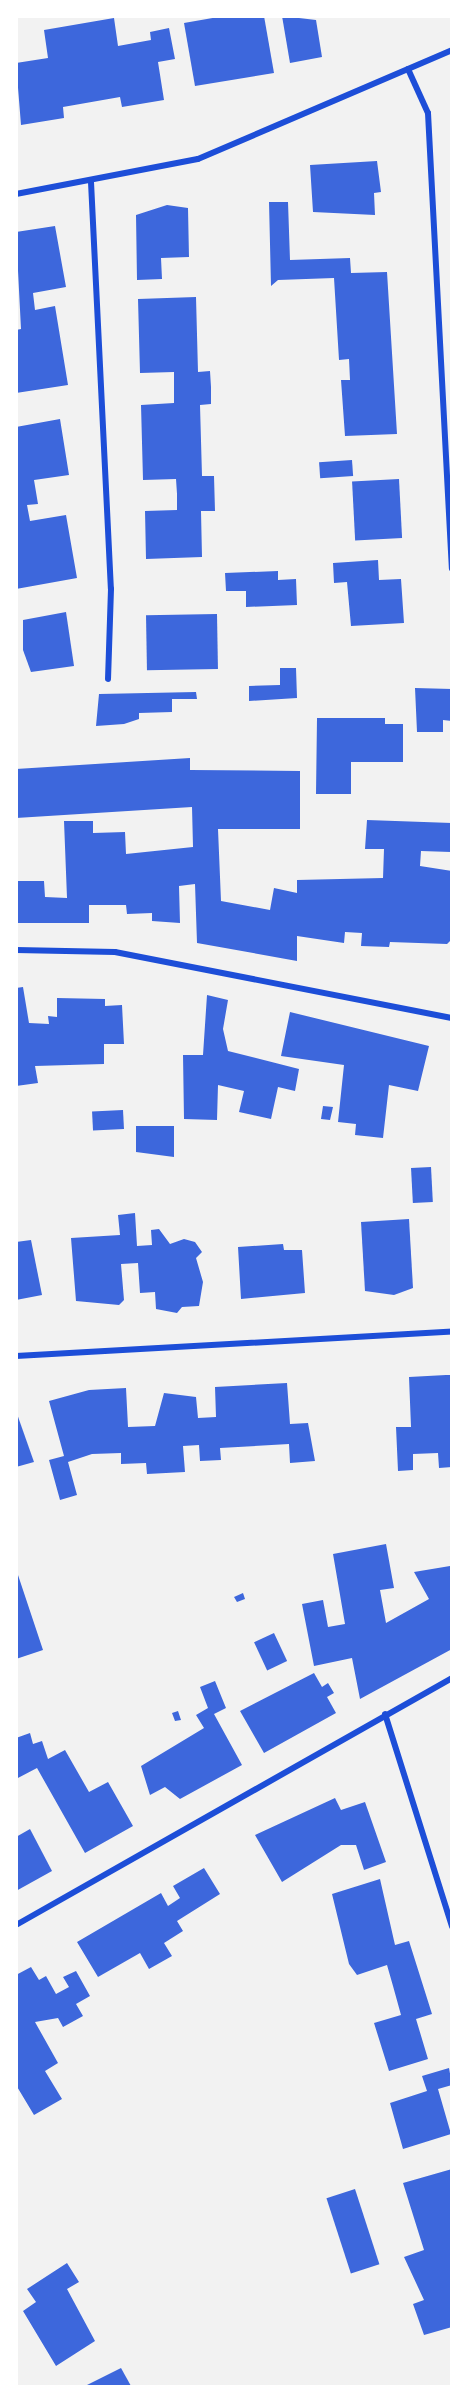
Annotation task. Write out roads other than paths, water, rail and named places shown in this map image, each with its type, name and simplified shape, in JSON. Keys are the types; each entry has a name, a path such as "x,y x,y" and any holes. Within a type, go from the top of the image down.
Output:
{"street":[{"path":"16,194 91,182 198,159 452,50"},
{"path":"408,69 428,113 452,568"},
{"path":"91,182 111,589 108,679"},
{"path":"16,950 115,952 452,1018"},
{"path":"16,1356 452,1332"},
{"path":"16,1925 452,1678"},
{"path":"385,1714 452,1927"}]}
